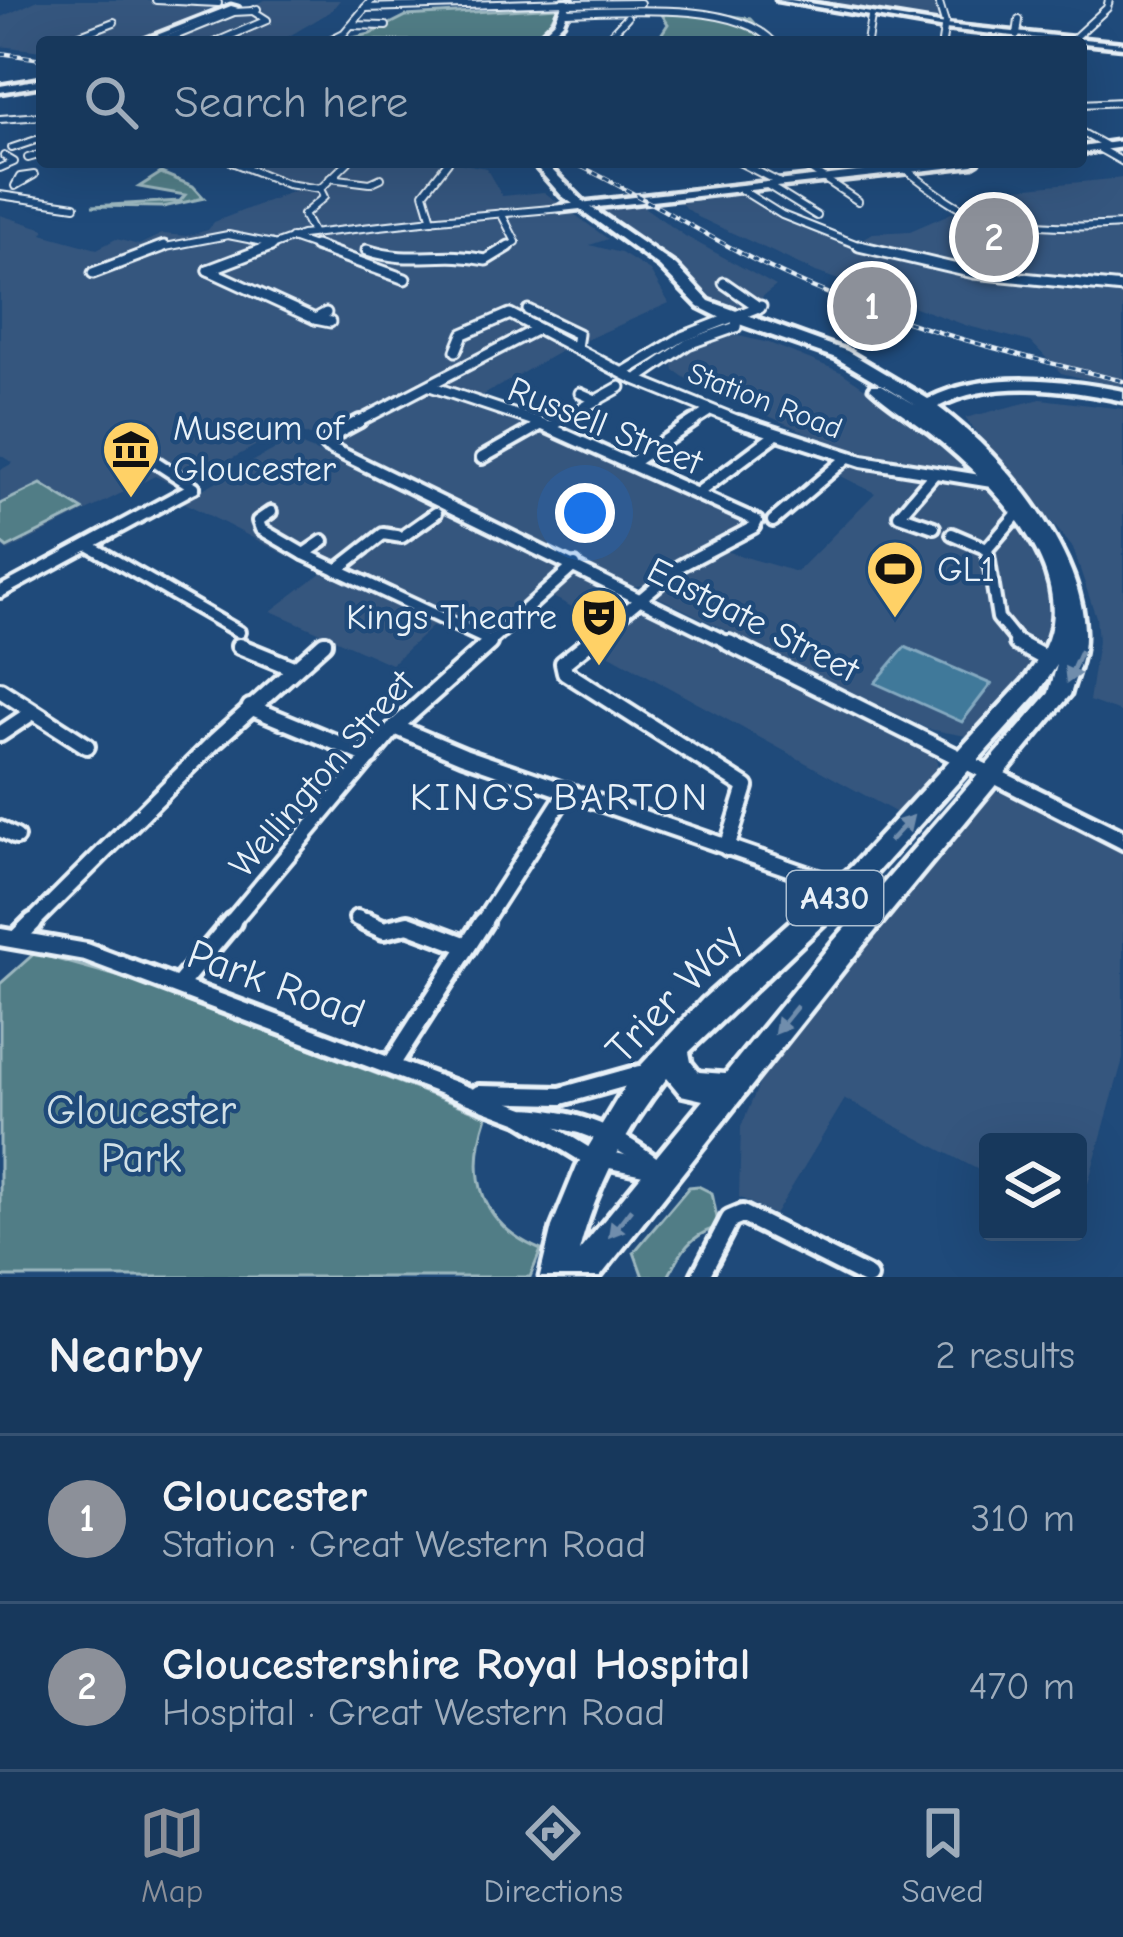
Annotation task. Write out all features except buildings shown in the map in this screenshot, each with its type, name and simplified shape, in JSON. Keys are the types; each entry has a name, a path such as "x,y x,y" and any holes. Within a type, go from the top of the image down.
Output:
{"main road":[{"path":"157,36 229,4"},
{"path":"157,36 229,4"},
{"path":"542,36 566,4"},
{"path":"0,87 36,83"},
{"path":"1087,149 1123,144"},
{"name":"A430","path":"532,168 569,207 655,267 693,309 745,315"},
{"name":"A430","path":"542,168 569,207 667,265 704,304 745,315 928,410 1018,488 1066,554 1082,592 1085,627 1069,681 579,1277"},
{"path":"569,207 915,168"},
{"path":"593,219 595,208 609,202"},
{"path":"928,410 1026,394 1123,400"},
{"name":"A430","path":"928,410 1018,512 1049,560 1063,604 1060,635 1049,661 962,759"},
{"path":"962,759 1123,841"},
{"name":"Trier Way","path":"557,1277 562,1244 598,1162 667,1057 846,888 962,759"},
{"path":"667,1057 692,1085 731,1088"}],"street":[{"path":"156,0 258,6 254,11"},
{"path":"338,36 372,0"},
{"path":"780,0 871,17 1026,36"},
{"path":"938,0 943,36"},
{"path":"1076,36 1116,0"},
{"path":"365,8 640,3"},
{"path":"566,4 736,13 766,27 770,36"},
{"path":"175,36 234,12 254,11 266,20 230,36"},
{"path":"610,36 627,17"},
{"path":"868,36 871,17"},
{"path":"1017,35 1019,20"},
{"path":"78,36 114,22"},
{"path":"351,25 386,26"},
{"path":"1087,42 1123,45"},
{"path":"1087,104 1123,102"},
{"path":"0,118 36,116"},
{"path":"1087,136 1123,162"},
{"path":"12,148 36,140"},
{"path":"4,156 22,160"},
{"path":"0,168 36,156"},
{"path":"249,168 320,189"},
{"path":"320,189 341,168"},
{"path":"432,220 424,193 443,168"},
{"path":"751,168 780,183"},
{"path":"808,168 862,200 845,203"},
{"path":"905,169 961,208 984,216 1066,226 1123,225"},
{"path":"329,178 370,183 381,178"},
{"path":"766,185 818,216"},
{"path":"313,232 303,215 324,196 320,189"},
{"path":"740,189 848,245 1030,280 1123,288"},
{"path":"0,195 75,206"},
{"path":"328,318 314,319 208,270 313,232 569,207"},
{"path":"367,250 400,262 451,253 486,260 516,242 501,213"},
{"path":"93,273 167,246 224,233 241,233 272,244"},
{"path":"290,238 405,279"},
{"path":"724,283 745,315"},
{"path":"528,310 578,334 576,347"},
{"name":"Station Road","path":"456,351 464,334 510,314 709,412 774,436 848,458 1018,488"},
{"path":"626,371 682,337 745,315"},
{"path":"640,377 688,344 745,315"},
{"path":"430,386 537,329"},
{"name":"Russell Street","path":"430,386 546,426 757,521 754,527 680,566 641,597"},
{"name":"Eastgate Street","path":"430,386 326,442 328,448 641,597 962,759"},
{"path":"482,458 620,388"},
{"path":"580,393 598,401"},
{"path":"632,463 709,412"},
{"path":"699,492 774,436"},
{"path":"0,592 194,488 131,446"},
{"path":"772,520 848,458"},
{"path":"934,474 899,515 934,527"},
{"path":"271,512 258,521 261,529 337,571 490,641"},
{"path":"1018,512 987,549 999,628 1010,641 1049,661"},
{"path":"337,571 383,534 402,537 436,513"},
{"path":"952,533 987,549"},
{"path":"304,554 323,541"},
{"path":"88,545 293,668"},
{"name":"Wellington Street","path":"178,986 395,727 575,565"},
{"path":"641,597 563,663 565,672 746,787 727,848"},
{"path":"8,938 250,707 326,641"},
{"path":"0,690 87,746"},
{"path":"250,707 371,757"},
{"path":"0,734 33,712"},
{"path":"395,727 566,793 846,888"},
{"path":"391,1065 566,793"},
{"path":"0,830 16,837"},
{"path":"357,918 384,930 408,924 467,946"},
{"name":"Park Road","path":"8,938 86,952 523,1116 568,1118 614,1133 662,1171"},
{"path":"460,1092 530,1100 568,1097 627,1080 667,1057"},
{"name":"Park Road","path":"523,1116 542,1132 598,1162 662,1171"},
{"path":"700,1277 736,1214 751,1217 868,1277"}],"shaded area":[{"path":"38,0 217,0 204,13 145,36 36,36 36,50 0,46 0,18"},
{"path":"265,0 340,0 330,12 289,36 172,36"},
{"path":"793,0 934,0 941,25 879,16"},
{"path":"255,168 486,168 502,196 544,192 608,239 590,245 621,253 650,271 669,303 559,352 480,397 434,392 569,440 747,524 705,543 645,585 629,587 336,447 324,437 290,432 273,436 179,488 155,476 8,551 0,546 0,470 13,463 0,455 0,215 45,229 42,234 97,249 116,239 139,245 162,234 186,236 208,230 214,222 304,187"},
{"path":"1123,178 1123,388 1061,373 1031,342 968,326 816,272 698,217 675,199 735,192 855,250 854,244 873,233 910,231 1007,189"},
{"path":"634,200 685,236 776,286 762,297 761,306 737,318 712,309 686,283 576,206"},
{"path":"730,334 769,343 841,372 912,419 973,473 948,469 946,464 888,460 846,450 691,382 674,370 672,360 688,349"},
{"path":"1041,399 1123,409 1123,713 1089,701 1098,641 1096,617 1073,548 965,418"},
{"path":"290,441 416,493 562,567 561,571 474,643 433,626 391,664 271,611 321,573 181,501"},
{"path":"854,462 989,489 1023,527 1050,576 1055,618 1050,638 1027,674 981,726 966,736 928,729 656,596 670,580 718,549 797,572 875,493 841,476"},
{"path":"572,573 934,751 938,767 897,813 590,644 605,624 549,595"},
{"path":"905,647 991,684 962,722 875,683"},
{"path":"994,792 1017,794 1123,848 1123,1059 1087,1187 1087,1133 979,1133 979,1170 845,1099 775,1215 739,1197 741,1127 763,1075 885,919"}],"green space":[{"path":"558,7 535,36 361,36 406,16"},
{"path":"707,12 751,19 766,36 660,36 668,24 661,13"},
{"path":"161,173 193,186 204,198 163,207 92,206 180,201 185,195 139,187"},
{"path":"41,484 83,510 7,548 0,542 0,504"},
{"name":"Gloucester Park","path":"35,953 131,980 487,1116 478,1158 483,1195 504,1226 541,1250 530,1277 0,1277 0,984"},
{"path":"689,1187 712,1193 715,1228 692,1241 668,1277 643,1277 634,1252"}],"railway":[{"path":"0,53 36,58"},
{"path":"584,168 807,285 963,339 1123,381"}],"place":[{"name":"Gloucestershire Royal Hospital","path":"994,237"},
{"name":"Gloucester","path":"872,306"},
{"name":"Museum of Gloucester","path":"131,500"},
{"name":"GL1","path":"895,620"},
{"name":"Kings Theatre","path":"599,668"}],"district":[{"name":"KINGS BARTON","path":"560,797"}]}
